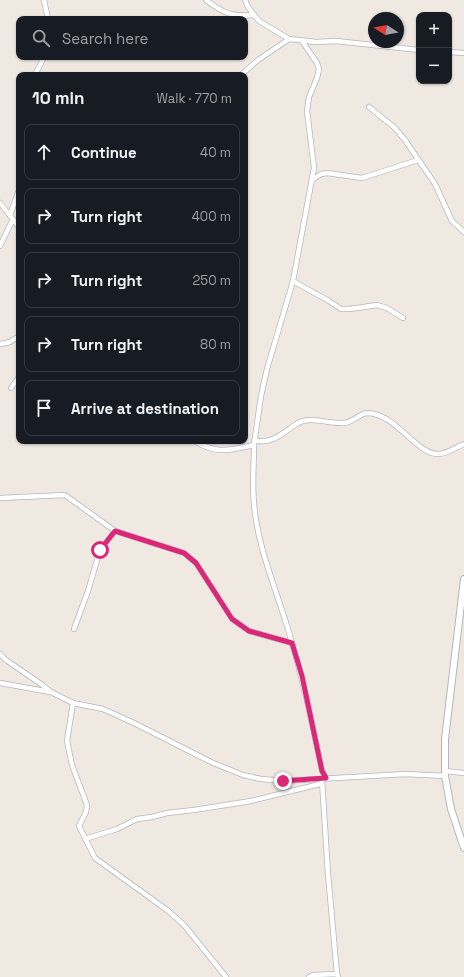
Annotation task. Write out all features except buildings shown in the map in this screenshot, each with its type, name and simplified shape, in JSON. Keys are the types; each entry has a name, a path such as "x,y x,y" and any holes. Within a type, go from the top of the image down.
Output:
{"main road":[{"path":"464,579 445,739 445,773 451,809 464,848"}],"street":[{"path":"44,0 47,16"},
{"path":"206,0 225,13 234,16 254,15"},
{"path":"245,0 254,15 267,27 289,39 302,41 336,41 416,50"},
{"path":"244,72 258,60 289,39"},
{"path":"302,41 318,63 317,78 309,97 307,111 314,168 293,281 262,389 254,442 254,503 258,530 273,584 302,676 324,778 328,874 338,976 309,977"},
{"path":"452,52 464,53"},
{"path":"36,72 42,60"},
{"path":"369,107 395,128 405,140 435,184 452,220 464,232"},
{"path":"312,180 320,174 327,173 362,178 418,160"},
{"path":"0,246 12,217 16,202"},
{"path":"0,203 16,223"},
{"path":"293,281 341,309 377,305 387,308 403,318"},
{"path":"0,344 10,342 16,338"},
{"path":"11,388 16,380"},
{"path":"201,444 210,449 221,451 234,450 254,442 264,441 278,436 304,420 329,423 349,422 363,414 368,413 375,414 390,421 398,426 409,438 434,453 442,453 464,444"},
{"path":"0,498 65,495 115,531 187,556 196,563 232,619 249,631 292,643"},
{"path":"74,629 88,591 100,550 115,531"},
{"path":"0,654 6,660 51,692 73,703 103,709 213,763 243,775 261,779 283,781 464,772"},
{"path":"0,683 51,692"},
{"path":"73,703 67,741 72,765 88,805 79,826 95,858 167,910 184,925 226,977"},
{"path":"85,839 117,828 137,819 152,818 167,813 251,801 320,784"}],"shaded area":[{"path":"462,596 464,596 464,662 461,661"}],"route":[{"path":"100,550 115,531 184,553 196,563 232,616 232,619 249,631 292,643 302,676 322,771 326,778 283,781"}]}
